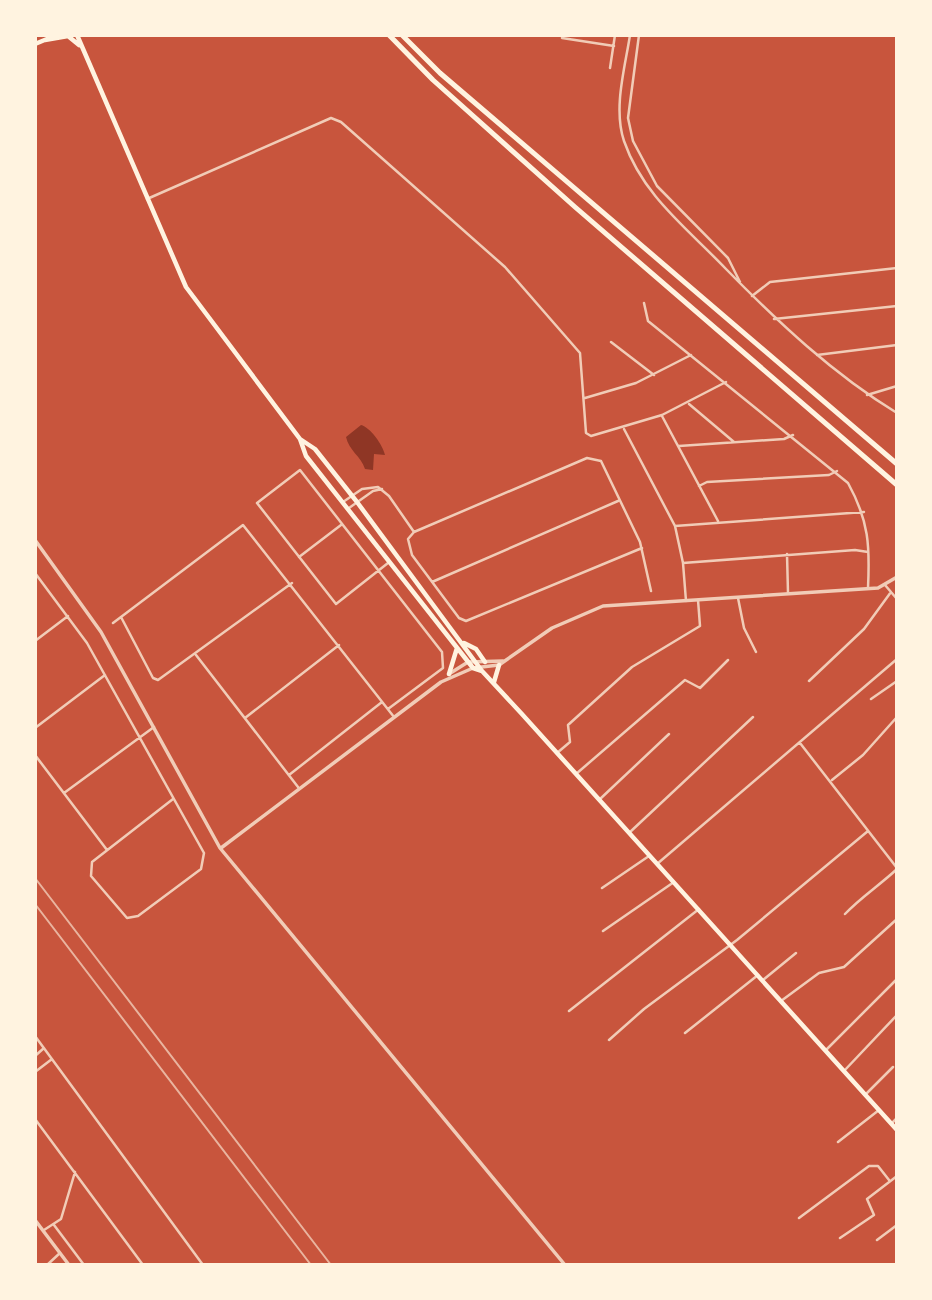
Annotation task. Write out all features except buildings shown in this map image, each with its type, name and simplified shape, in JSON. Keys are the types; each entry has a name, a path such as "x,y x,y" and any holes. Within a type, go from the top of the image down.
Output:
{"highway":[{"path":"389,35 433,80 494,135 897,485"},
{"path":"402,35 440,73 897,464"}],"main road":[{"path":"35,44 55,35"},
{"path":"77,35 186,288 300,439 306,456 388,563 473,668 483,667"},
{"path":"45,40 68,36 83,49"},
{"path":"300,439 315,449 494,682 897,1130"},
{"path":"432,617 431,606 436,605"},
{"path":"463,643 476,649 483,667"},
{"path":"449,674 457,648"},
{"path":"494,682 501,663"}],"street":[{"path":"610,68 615,35"},
{"path":"630,35 619,118 629,153 651,192 673,219 774,319 867,395 897,413"},
{"path":"639,35 628,118 633,141 657,186 728,258 739,274 741,285"},
{"path":"562,38 614,47"},
{"path":"147,199 331,118 341,122 505,267 583,358 586,433 597,437 624,429 662,415 726,382"},
{"path":"751,296 770,282 897,268"},
{"path":"644,303 648,321 793,435 848,483 864,512 870,552 868,589"},
{"path":"774,319 897,306"},
{"path":"611,342 654,376"},
{"path":"817,355 897,345"},
{"path":"585,398 654,376 691,355"},
{"path":"867,395 897,386"},
{"path":"687,403 734,442"},
{"path":"662,415 718,521"},
{"path":"624,429 675,526 687,601"},
{"path":"679,446 784,439 793,435"},
{"path":"642,548 472,621 459,618 408,545 409,536 414,532 587,458 601,461 620,500 642,548 651,591"},
{"path":"388,563 378,571 336,604 257,503 300,470 378,571 442,652 443,668 388,709"},
{"path":"699,486 707,482 829,475 837,471"},
{"path":"343,502 371,486 382,489 414,532"},
{"path":"348,509 382,489"},
{"path":"432,582 620,500"},
{"path":"675,526 864,512"},
{"path":"299,557 342,524"},
{"path":"113,623 243,525 292,583 394,717"},
{"path":"35,540 100,632 220,848 565,1265"},
{"path":"683,563 787,554 870,552"},
{"path":"787,554 788,594"},
{"path":"35,573 68,616 105,675 204,853 201,869 130,918 120,913 91,876 92,862 173,799"},
{"path":"483,667 501,663 552,628 603,606 868,589 885,585 897,578"},
{"path":"121,617 154,680 159,680 292,583"},
{"path":"885,585 897,599"},
{"path":"809,681 864,629 891,592"},
{"path":"738,597 747,636 756,652"},
{"path":"557,753 570,742 568,725 604,690 632,667 700,626 698,600"},
{"path":"35,641 68,616"},
{"path":"245,718 339,645"},
{"path":"196,655 299,787"},
{"path":"657,864 897,659"},
{"path":"576,774 685,680 700,688 728,660"},
{"path":"220,848 449,674 468,662 478,662"},
{"path":"441,682 473,668"},
{"path":"35,727 105,675"},
{"path":"872,699 897,681"},
{"path":"404,697 410,705"},
{"path":"289,775 382,702"},
{"path":"629,833 753,717"},
{"path":"831,781 863,755 897,717"},
{"path":"64,793 153,727"},
{"path":"599,800 669,734"},
{"path":"800,743 896,865 875,890 861,896 845,914"},
{"path":"35,755 107,850"},
{"path":"609,1040 869,831"},
{"path":"602,888 649,856"},
{"path":"603,931 674,882"},
{"path":"569,1011 699,909"},
{"path":"781,1000 819,972 844,967 897,919"},
{"path":"762,980 796,953"},
{"path":"685,1033 758,975"},
{"path":"826,1050 897,979"},
{"path":"844,1071 897,1015"},
{"path":"35,1036 204,1265"},
{"path":"35,1056 44,1048"},
{"path":"35,1072 52,1059"},
{"path":"865,1095 893,1067"},
{"path":"838,1142 879,1110"},
{"path":"891,1124 897,1118"},
{"path":"35,1119 143,1265"},
{"path":"799,1218 869,1166 878,1166 889,1180"},
{"path":"44,1230 61,1220 75,1172"},
{"path":"840,1238 874,1215 867,1199 897,1176"},
{"path":"35,1220 69,1265"},
{"path":"54,1225 84,1265"},
{"path":"877,1240 897,1225"},
{"path":"47,1265 60,1253"}],"shaded area":[{"path":"361,425 376,437 385,455 374,454 373,470 365,469 346,437"}],"railway":[{"path":"35,878 331,1265"},
{"path":"35,904 311,1265"}]}
